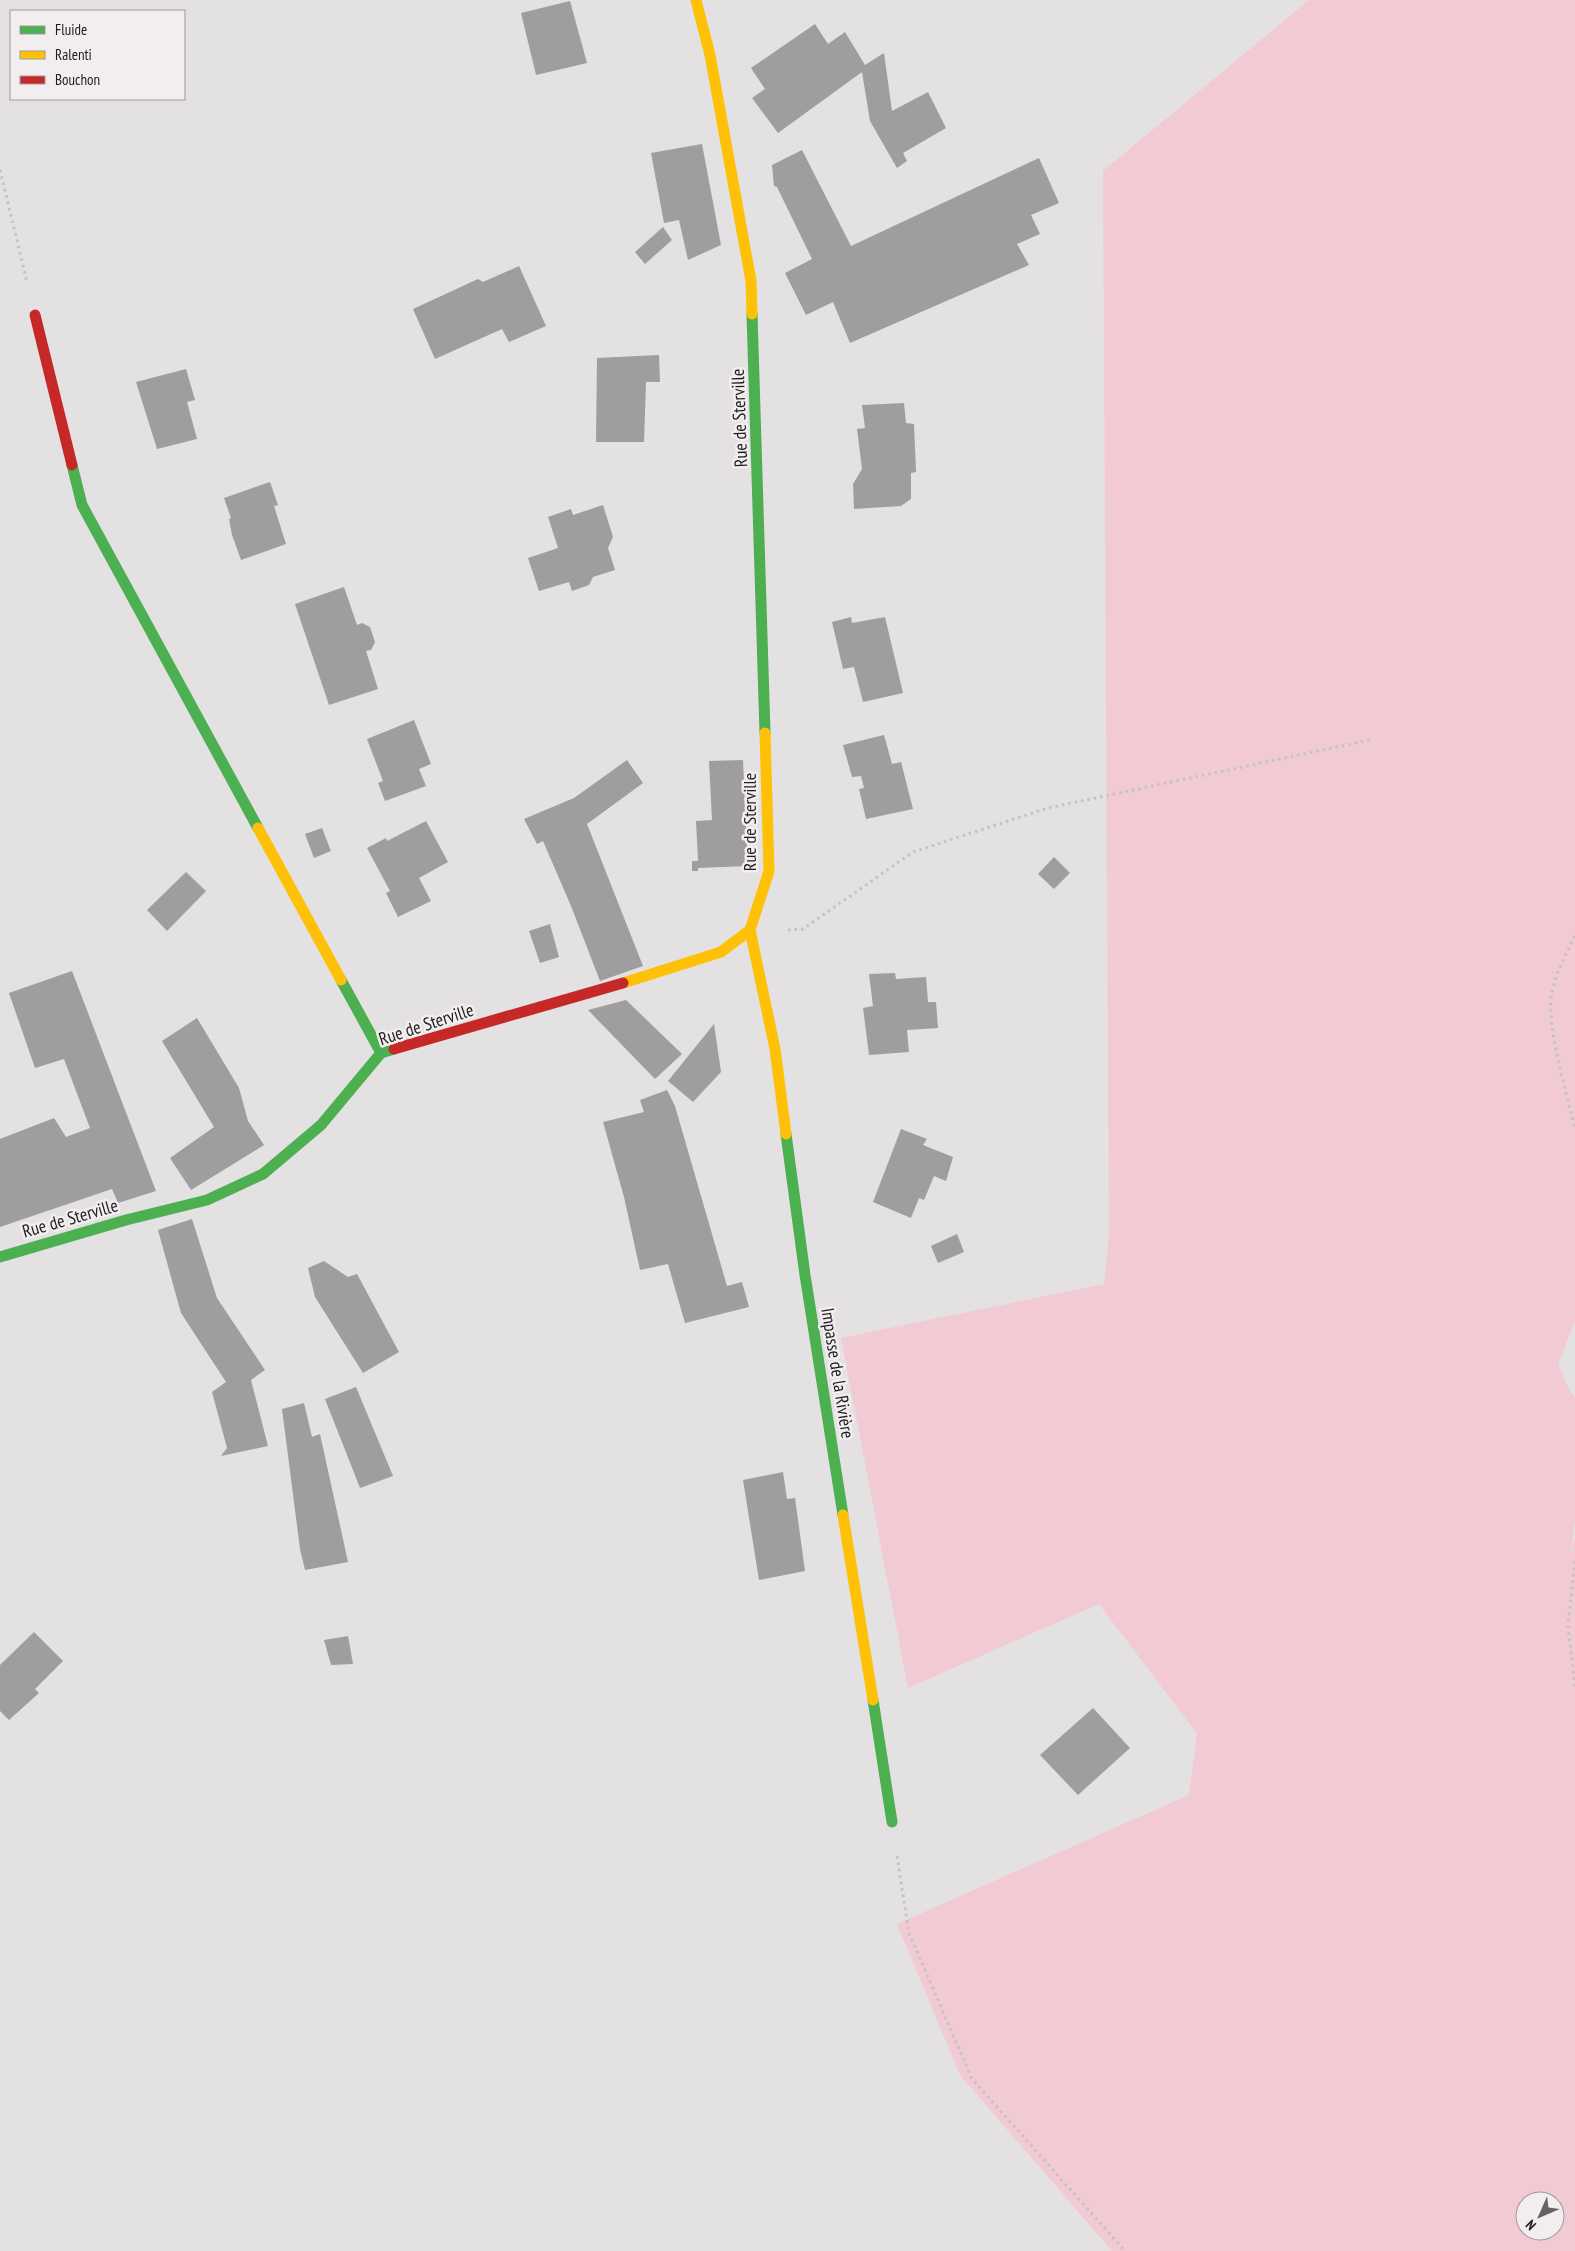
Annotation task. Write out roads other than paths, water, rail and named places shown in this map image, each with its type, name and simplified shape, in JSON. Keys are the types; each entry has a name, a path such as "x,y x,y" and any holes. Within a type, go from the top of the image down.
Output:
{"street":[{"name":"Rue de Sterville","path":"0,1257 126,1220 206,1200 263,1174 321,1125 381,1053 638,979 721,952 750,930 769,872 757,428 751,281 710,55 696,0"},
{"path":"35,316 82,505 381,1053"},
{"name":"Impasse de la Rivière","path":"750,930 775,1049 805,1275 892,1822"}]}
